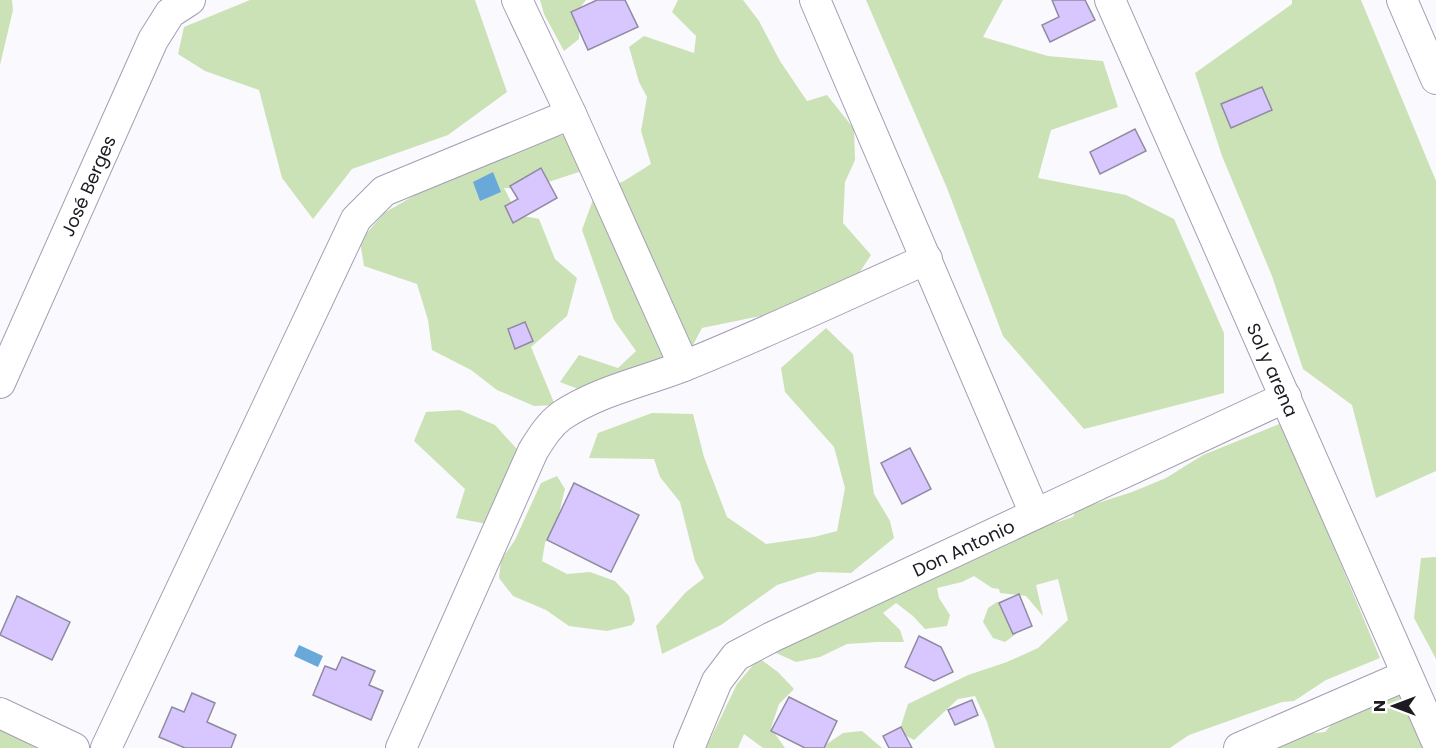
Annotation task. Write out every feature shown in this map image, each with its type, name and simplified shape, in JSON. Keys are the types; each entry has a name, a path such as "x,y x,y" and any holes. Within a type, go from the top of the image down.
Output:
{"street":[{"name":"José Berges","path":"0,383 8,345 153,40 170,13 190,0"},
{"path":"517,0 571,114 684,366"},
{"path":"815,0 1035,514"},
{"name":"Sol y arena","path":"1110,0 1436,740"},
{"path":"1402,0 1436,79"},
{"path":"106,748 356,219 384,191 571,114"},
{"path":"401,748 533,452 543,435 559,418 575,407 606,393 684,366 927,259"},
{"name":"Don Antonio","path":"688,748 717,681 736,656 772,637 1286,397"},
{"path":"1239,748 1407,675"},
{"path":"0,713 74,748"}],"green space":[{"path":"0,0 12,0 13,10 0,65"},
{"path":"250,0 475,0 507,92 448,135 352,169 313,219 282,178 259,90 205,71 178,54 184,27"},
{"path":"540,0 586,0 579,9 579,39 564,51 544,14"},
{"path":"678,0 743,0 759,21 780,61 807,101 827,95 854,129 855,160 845,182 843,223 871,255 842,299 702,328 684,362 591,394 560,382 579,355 618,368 636,351 614,320 582,230 595,194 624,181 651,164 641,131 647,97 639,82 629,47 644,36 694,53 696,36 672,12"},
{"path":"866,0 1003,0 983,37 1048,56 1103,61 1118,107 1051,130 1038,178 1126,195 1174,219 1224,333 1224,393 1084,429 1003,336 947,188"},
{"path":"1292,0 1361,0 1436,181 1436,471 1376,498 1352,405 1303,369 1272,276 1222,156 1195,73 1292,4"},
{"path":"568,134 591,168 527,189 504,188 518,215 539,219 555,259 577,278 567,316 531,347 555,405 534,406 497,390 471,370 432,350 428,320 417,284 364,266 360,241 384,213 443,179 519,145"},
{"path":"826,328 853,354 874,494 890,521 894,538 851,573 818,572 777,585 721,625 662,654 656,626 686,592 704,578 695,561 680,502 660,477 654,459 589,458 598,433 652,413 693,414 704,457 727,517 766,544 837,531 845,488 834,447 785,392 781,368"},
{"path":"460,410 495,425 534,468 487,524 456,518 465,489 414,441 426,412"},
{"path":"1282,423 1380,658 1326,680 1294,701 1282,702 1189,735 1170,748 995,748 987,722 975,696 958,699 914,740 899,732 908,704 968,675 1007,662 1038,648 1068,620 1058,579 1036,585 1043,616 1026,596 1000,593 999,589 992,588 974,576 962,582 937,588 939,598 950,615 947,626 925,629 896,603 883,613 900,630 904,642 847,644 820,657 796,662 776,653 807,633 886,595 967,563 1055,518 1055,523 1073,517 1076,510 1132,492 1166,478 1203,455"},
{"path":"557,476 565,489 557,522 545,543 542,561 567,574 590,572 615,581 629,596 635,620 632,625 607,631 569,626 546,610 513,596 499,578 501,560 515,540 541,483"},
{"path":"1436,557 1436,659 1414,618 1421,558"},
{"path":"997,602 1006,608 1016,634 1005,642 993,638 983,622 988,608"},
{"path":"759,658 778,672 794,689 779,704 771,728 785,748 763,748 744,734 738,748 706,748 737,684"},
{"path":"1388,683 1407,700 1428,748 1270,748 1290,736 1325,732 1357,696"},
{"path":"0,702 62,748 0,748"},
{"path":"862,731 882,748 821,748 843,733"}],"water":[{"path":"493,172 501,192 480,201 473,182"},
{"path":"299,645 323,656 318,667 294,656"}],"building":[{"path":"597,0 625,0 638,27 588,50 571,12"},
{"path":"1052,0 1085,0 1095,20 1050,42 1042,25 1059,17"},
{"path":"1262,87 1272,110 1231,128 1221,104"},
{"path":"1135,129 1146,151 1100,174 1090,152"},
{"path":"541,168 557,198 513,223 505,206 518,199 510,186"},
{"path":"525,322 533,341 515,349 508,329"},
{"path":"910,448 931,489 902,504 881,463"},
{"path":"574,483 639,515 611,572 547,540"},
{"path":"1019,594 1032,626 1013,634 999,603"},
{"path":"17,596 70,622 52,660 0,635"},
{"path":"919,636 941,647 953,672 934,681 905,667"},
{"path":"342,657 375,671 369,685 383,691 371,720 313,695 325,666 336,670"},
{"path":"192,693 215,703 207,722 236,735 231,748 185,748 159,737 172,707 184,712"},
{"path":"789,697 837,721 824,748 805,748 771,731"},
{"path":"972,700 978,715 955,725 948,710"},
{"path":"901,727 912,748 889,748 883,736"}]}
